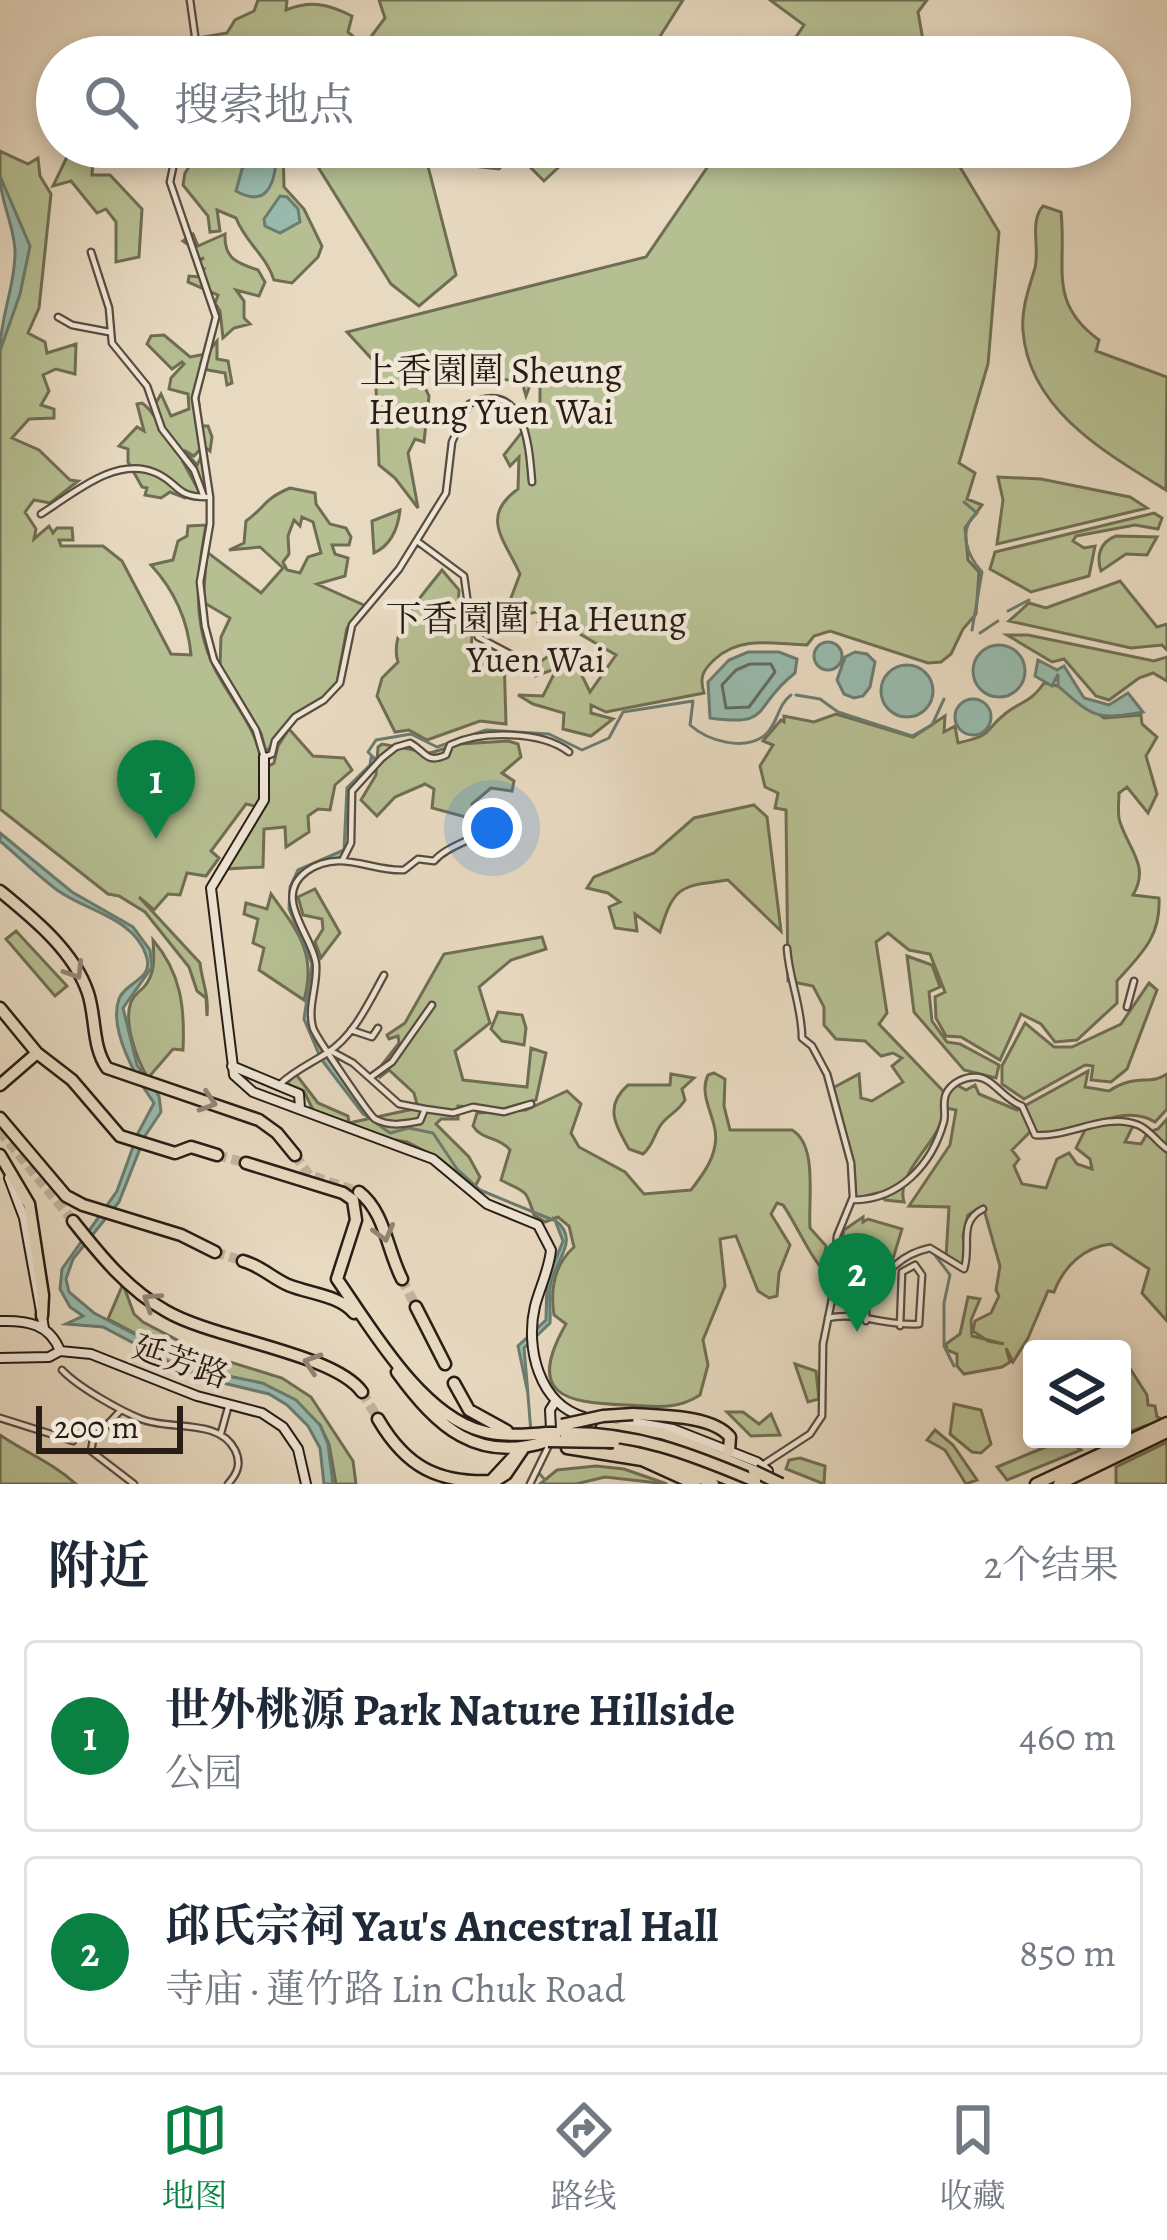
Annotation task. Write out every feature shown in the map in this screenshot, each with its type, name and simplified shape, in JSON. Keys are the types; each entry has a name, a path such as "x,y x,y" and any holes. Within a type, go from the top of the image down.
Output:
{"highway":[{"path":"0,891 42,927 74,965 88,992 100,1057 114,1072 259,1120 294,1153"},
{"path":"0,1009 120,1136 173,1153 191,1147 218,1155"},
{"path":"0,1084 37,1053"},
{"path":"0,1118 66,1196 215,1252"},
{"path":"0,1155 27,1196 43,1322"},
{"path":"246,1163 343,1193 352,1200 357,1216 338,1279 430,1406 460,1423 519,1439 612,1433 649,1440 762,1484"},
{"path":"359,1192 378,1212 402,1279"},
{"path":"73,1221 118,1275 153,1304 188,1322 339,1372 362,1392"},
{"path":"243,1261 285,1284 350,1307 430,1406 472,1442 500,1450 519,1439"},
{"path":"416,1307 445,1364"},
{"path":"454,1383 469,1410 519,1439"},
{"path":"548,1437 583,1419 633,1414 720,1427 729,1434 729,1451"},
{"path":"378,1419 412,1464 490,1482 519,1439"},
{"path":"602,1423 685,1441 781,1484"},
{"path":"1036,1484 1167,1423"},
{"path":"1059,1484 1167,1432"},
{"path":"548,1437 598,1453 642,1460 695,1484"},
{"path":"548,1437 643,1447 740,1484"},
{"path":"500,1450 519,1439"},
{"path":"616,1447 668,1461 713,1484"}],"street":[{"path":"190,0 195,36"},
{"path":"173,168 170,179 216,314 195,398 210,524 200,582 206,632 215,662 256,730 266,785 263,803 212,888 232,1073 243,1086 434,1160 487,1204 542,1228 551,1255 533,1327 542,1383 554,1402 584,1417"},
{"path":"91,252 118,353 147,386 162,430 194,470 207,497"},
{"path":"58,317 72,325 109,332"},
{"path":"264,757 271,755 295,717 324,700 340,683 351,627 369,609 445,496 456,427 464,410 476,400 505,401 527,429 532,482"},
{"path":"41,514 97,478 129,467 157,473 186,496 207,497"},
{"path":"416,540 464,576 478,637 530,664"},
{"path":"343,859 351,843 353,788 396,747 410,743 426,759 437,760 450,745 493,734 544,737 569,752"},
{"path":"424,1109 420,1121 399,1125 370,1117 351,1082 325,1054 311,1018 316,958 298,925 293,900 304,873 343,859 404,870 418,860 434,861 442,851 461,847 484,831"},
{"path":"602,1423 662,1426 765,1469 818,1424 824,1406 823,1344 838,1232 853,1200 851,1163 827,1073 802,1038 801,1006 788,970 787,948"},
{"path":"278,1086 351,1030 384,975"},
{"path":"1127,1007 1134,981"},
{"path":"370,1077 392,1062 432,1005"},
{"path":"351,1030 371,1037 378,1028"},
{"path":"325,1054 370,1077 399,1104 453,1113 473,1107 504,1112 531,1104"},
{"path":"230,1061 234,1068 300,1095 300,1108"},
{"path":"243,1086 253,1077"},
{"path":"853,1200 889,1194 910,1180 936,1141 945,1118 946,1094 954,1083 970,1077 992,1083 1007,1100 1022,1106 1035,1135 1124,1121 1144,1127 1167,1149"},
{"path":"0,1165 24,1218 35,1299 60,1351"},
{"path":"866,1321 866,1301 895,1263 911,1252 930,1248 964,1269 967,1224 982,1209"},
{"path":"895,1263 902,1270 900,1326"},
{"path":"828,1318 918,1325 922,1271 914,1265 902,1270"},
{"path":"853,1318 858,1296 866,1301"},
{"path":"0,1322 43,1322"},
{"name":"延芳路","path":"0,1358 49,1357 60,1351 91,1354 197,1396 262,1413 283,1427 302,1458 306,1484"},
{"path":"62,1370 121,1409 154,1423 221,1433 238,1460 237,1472 227,1484"},
{"path":"530,1484 543,1457 554,1402"},
{"path":"221,1433 229,1404"},
{"path":"121,1409 93,1440 91,1451 134,1484"},
{"path":"0,1418 74,1442"}],"shaded area":[{"path":"258,0 287,0 286,10 327,6 352,16 348,32 353,36 210,36 227,33 235,20 254,11"},
{"path":"379,0 683,0 660,36 372,36 385,18"},
{"path":"770,0 927,0 918,12 922,36 796,36 804,25"},
{"path":"0,151 28,164 36,159 51,194 39,308 28,333 45,342 47,353 76,344 75,374 56,369 43,375 49,391 41,405 54,409 54,418 29,419 12,438 39,450 70,480 78,481 50,503 34,500 25,512 36,529 34,539 49,526 53,533 57,528 72,528 73,540 59,540 61,546 103,546 122,561 171,654 191,655 179,607 151,565 173,560 188,526 206,525 199,579 202,633 214,667 254,736 261,762 274,763 289,729 313,756 344,758 352,770 335,785 330,810 318,809 308,816 309,832 286,847 285,827 264,829 263,867 225,869 264,808 246,804 211,851 219,858 206,876 187,873 180,895 168,894 154,910 139,897 200,963 206,995 207,1016 206,998 197,991 189,967 145,912 108,894 0,809 0,341 25,244 0,181"},
{"path":"62,168 92,168 92,175 110,175 142,209 139,257 116,262 116,222 106,209 97,213 71,181 53,186"},
{"path":"188,168 284,168 284,187 304,209 322,246 318,257 292,283 274,280 236,218 217,210 220,231 210,232 208,216 183,185"},
{"path":"319,168 428,168 456,275 419,306 391,284"},
{"path":"531,168 558,168 544,181"},
{"path":"707,168 961,168 999,232 988,364 959,463 975,473 967,499 982,505 965,528 968,560 979,572 976,614 941,662 928,663 830,631 814,636 807,645 736,647 705,670 704,693 606,712 591,705 591,713 613,719 591,736 563,729 564,713 518,695 543,696 557,668 536,676 535,665 561,648 573,657 590,692 616,655 554,619 548,625 539,622 548,616 542,611 527,614 509,603 520,574 502,540 498,519 506,499 518,489 519,457 510,466 504,455 540,409 540,385 530,385 526,396 522,382 434,369 421,379 429,396 424,442 415,439 408,453 418,508 379,465 376,387 381,369 347,332 646,257"},
{"path":"1043,206 1061,212 1066,297 1072,312 1099,340 1096,351 1167,377 1166,490 1074,426 1039,384 1028,359 1023,315"},
{"path":"193,234 198,246 225,234 229,254 258,270 265,282 259,296 236,290 250,324 234,328 223,338 215,303 218,295 188,282 189,276 200,277 204,269 197,269 195,263 204,258 196,260 193,248 183,241"},
{"path":"164,335 190,357 206,354 217,341 217,359 228,361 232,383 227,385 225,373 202,365 204,374 196,390 201,426 208,426 212,437 210,451 203,446 194,456 184,450 197,465 201,457 207,493 182,460 200,493 185,498 170,492 161,498 145,495 147,488 128,462 128,449 119,446 137,427 144,431 137,404 142,403 179,455 153,408 161,394 171,416 189,409 188,394 169,389 171,378 184,364 172,369 147,344 151,336"},
{"path":"998,477 1041,479 1130,497 1147,508 997,544 1003,500"},
{"path":"290,488 315,493 316,504 330,524 346,528 351,537 349,545 332,545 335,554 348,558 345,576 317,584 368,607 347,628 337,683 297,714 266,752 261,733 220,666 221,637 230,618 203,602 207,552 261,593 283,568 260,547 229,550 244,543 246,521","holes":["302,517 313,522 321,553 308,557 300,573 287,570 283,562 289,554 288,536 294,520 300,526"]},
{"path":"400,510 393,536 374,553 372,521"},
{"path":"1154,513 1162,518 1158,529 1135,525 1076,536 1073,541 1084,548 1095,546 1089,576 1031,592 990,569 995,552"},
{"path":"1116,536 1157,537 1147,555 1126,554 1101,571 1101,550"},
{"path":"442,570 459,590 458,612 444,625 458,615 472,631 471,655 487,659 493,650 504,655 506,724 480,721 427,740 409,730 395,732 377,696 382,678 398,662 402,626"},
{"path":"1120,581 1157,627 1167,624 1167,650 1162,645 1131,648 1009,621 1029,603 1046,608"},
{"path":"1007,635 1028,635 1154,661 1167,657 1167,681 1153,673 1109,700 1096,696 1064,659 1052,662"},
{"path":"1044,683 1058,686 1104,718 1141,715 1142,724 1157,737 1146,756 1157,794 1148,813 1127,787 1119,793 1118,808 1139,867 1133,895 1159,898 1157,924 1117,981 1117,1003 1077,1040 1055,1042 1041,1024 1021,1014 1000,1060 961,1037 946,1036 936,1018 935,997 945,992 930,954 909,950 888,933 876,942 887,1013 879,1024 945,1093 944,1108 936,1132 905,1182 904,1202 885,1200 878,1193 856,1198 854,1166 831,1089 859,1074 861,1098 872,1101 903,1082 892,1066 902,1058 893,1053 881,1056 865,1041 836,1039 824,1025 824,1007 813,986 788,981 786,810 775,808 778,793 765,787 760,766 773,745 763,741 784,722 784,716 814,722 836,714 913,737 945,716 944,732 955,726 958,743 983,735"},
{"path":"382,744 430,753 460,744 518,744 521,757 502,773 514,781 512,791 491,788 472,804 473,819 432,808 434,789 425,784 395,797 377,816 361,800 376,775"},
{"path":"754,805 767,817 781,931 728,880 690,887 675,896 660,932 635,914 637,931 615,928 609,907 620,902 587,888 594,877 654,853 694,818"},
{"path":"315,889 340,933 321,958 315,942 323,929 322,919 303,915 298,897"},
{"path":"271,894 297,932 306,956 304,1000 259,970 264,948 253,943 258,919 244,914 246,903 267,909"},
{"path":"16,931 67,986 55,996 6,939"},
{"path":"542,937 546,949 511,960 479,987 490,1023 455,1051 463,1080 527,1087 531,1048 546,1053 536,1100 503,1109 458,1106 458,1119 441,1119 436,1124 469,1157 480,1177 475,1187 440,1159 407,1142 389,1139 313,1110 304,1091 287,1084 295,1073 318,1103 348,1116 349,1123 418,1108 414,1093 389,1070 380,1077 378,1070 399,1043 398,1036 389,1039 387,1035 405,1023 444,954"},
{"path":"153,940 170,965 179,991 183,1050 173,1049 148,1078 132,1041 129,1011 151,976"},
{"path":"907,956 932,965 940,987 929,992 932,1021 947,1042 999,1065 996,1078 964,1070 914,1012"},
{"path":"1149,983 1157,990 1127,1069 1111,1082 1091,1080 1093,1066 1085,1065 1024,1099 1002,1084 1002,1066 1025,1023 1054,1047 1072,1047 1121,1024"},
{"path":"498,1012 522,1015 524,1045 502,1041 491,1029"},
{"path":"1088,1071 1085,1087 1109,1091 1167,1074 1167,1109 1155,1122 1126,1115 1063,1131 1031,1131 1012,1150 1019,1159 1014,1166 1022,1184 1046,1188 1057,1159 1069,1153 1077,1164 1092,1169 1090,1159 1076,1148 1086,1128 1133,1126 1125,1142 1141,1144 1148,1132 1167,1119 1167,1321 1142,1293 1149,1269 1111,1244 1084,1254 1069,1266 1054,1292 1048,1291 1013,1362 1006,1348 1010,1362 1002,1367 964,1374 957,1366 957,1354 947,1350 946,1344 960,1334 968,1297 980,1299 971,1320 972,1336 986,1339 973,1331 975,1321 991,1313 999,1296 1000,1266 983,1206 968,1215 963,1236 967,1259 961,1268 946,1257 949,1207 909,1206 950,1145 956,1110 946,1108 947,1094 955,1084 966,1090 975,1085 979,1094 1017,1110"},
{"path":"671,1074 694,1078 682,1089 685,1100 643,1154 629,1149 616,1123 616,1100 628,1085 670,1085"},
{"path":"708,1075 725,1079 724,1106 730,1130 792,1130 800,1137 809,1160 810,1228 826,1246 822,1268 783,1205 777,1203 771,1214 790,1245 779,1273 777,1296 769,1298 758,1291 736,1236 720,1239 725,1286 703,1340 708,1365 700,1395 665,1406 604,1404 569,1397 557,1390 550,1366 566,1324 554,1315 553,1296 558,1270 574,1247 569,1226 558,1217 545,1222 534,1215 523,1192 501,1180 510,1150 476,1131 477,1113 526,1110 567,1091 581,1104 571,1133 579,1147 625,1172 644,1194 691,1190 715,1145 705,1092"},
{"path":"863,1217 863,1222 868,1219 902,1229 891,1265 885,1265 879,1278 853,1270 852,1264 837,1268 844,1230"},
{"path":"123,1284 134,1314 143,1322 204,1354 282,1378 311,1397 353,1461 356,1484 336,1484 329,1444 320,1425 264,1384 208,1372 108,1319"},
{"path":"795,1364 816,1371 819,1399 808,1402"},
{"path":"1131,1370 1148,1405 1155,1406 1157,1417 1165,1420 1131,1432"},
{"path":"954,1404 981,1410 991,1444 981,1453 972,1452 950,1434"},
{"path":"727,1412 743,1412 759,1424 771,1414 780,1435 751,1436"},
{"path":"935,1430 953,1445 977,1480 966,1484 945,1450 927,1440"},
{"path":"0,1435 57,1469 76,1484 0,1484"},
{"path":"1167,1442 1167,1484 1116,1484 1116,1467"},
{"path":"1043,1448 1081,1450 1007,1480 997,1467"},
{"path":"800,1458 825,1466 824,1484 786,1469 789,1460"},
{"path":"624,1469 667,1484 605,1477 576,1484 540,1484 557,1470"}],"water":[{"path":"275,168 270,187 254,197 236,191 242,169"},
{"path":"0,176 30,246 0,351 15,253"},
{"path":"280,196 298,209 300,222 280,233 265,226 264,219"},
{"path":"828,642 838,646 842,656 838,666 828,670 818,666 814,656 818,646"},
{"path":"999,645 1018,652 1025,671 1018,690 999,697 980,690 973,671 980,652"},
{"path":"748,652 779,652 797,659 795,673 753,717 710,718 708,682 729,660"},
{"path":"855,652 875,662 870,687 854,698 844,694 837,680 845,657"},
{"path":"1038,660 1057,670 1064,666 1084,698 1109,705 1128,693 1143,712 1095,714 1058,686 1058,674 1052,686 1035,676"},
{"path":"907,665 925,673 933,691 925,709 907,717 889,709 881,691 889,673"},
{"path":"973,699 986,704 991,717 986,730 973,735 960,730 955,717 960,704"},
{"path":"376,758 372,769 351,789 350,841 342,857 306,873 293,890 292,901 315,964 311,1029 364,1115 321,1059 304,1019 312,964 289,909 290,887 298,870 344,850 347,788"},
{"path":"0,833 72,892 133,927 150,950 152,967 123,1008 137,1065 159,1096 161,1112 145,1136 119,1202 73,1259 66,1279 69,1292 94,1313 208,1372 262,1383 296,1400 320,1425 328,1444 333,1484 324,1484 320,1448 308,1426 269,1394 198,1377 103,1327 66,1324 83,1316 70,1307 60,1289 62,1269 117,1191 154,1103 126,1054 117,1025 119,999 143,975 148,963 131,932 57,890 0,841"},
{"path":"555,1220 566,1235 565,1249 551,1282 550,1323 524,1348 528,1394 518,1346 546,1320 547,1281 563,1241"}],"waterway":[{"path":"964,502 977,513 967,527 966,542 982,572 972,630"},
{"path":"1008,611 1029,600"},
{"path":"980,633 998,621"},
{"path":"374,758 368,752 376,740 411,734 437,747 486,730 549,734 582,750 609,738 623,712 693,701 690,725 706,736 746,743 769,731 791,695"},
{"path":"796,695 820,699 838,712 912,736 932,725 944,699"},
{"path":"365,1115 390,1133 409,1128 433,1133 457,1169 480,1190 553,1220"},
{"path":"932,1251 950,1275 944,1303 944,1346 954,1366"},
{"path":"528,1395 531,1433"},
{"path":"538,1472 545,1480"}],"tunnel":[{"path":"0,1131 73,1221"},
{"path":"217,1155 246,1163"},
{"path":"295,1155 309,1175 359,1192"},
{"path":"215,1252 243,1261"},
{"path":"402,1279 416,1307"},
{"path":"362,1392 378,1419"}],"place":[{"name":"世外桃源 Park Nature Hillside","path":"156,839"},
{"name":"邱氏宗祠 Yau's Ancestral Hall","path":"857,1332"}],"district":[{"name":"上香園圍 Sheung Heung Yuen Wai","path":"491,390"},
{"name":"下香園圍 Ha Heung Yuen Wai","path":"536,638"}]}
